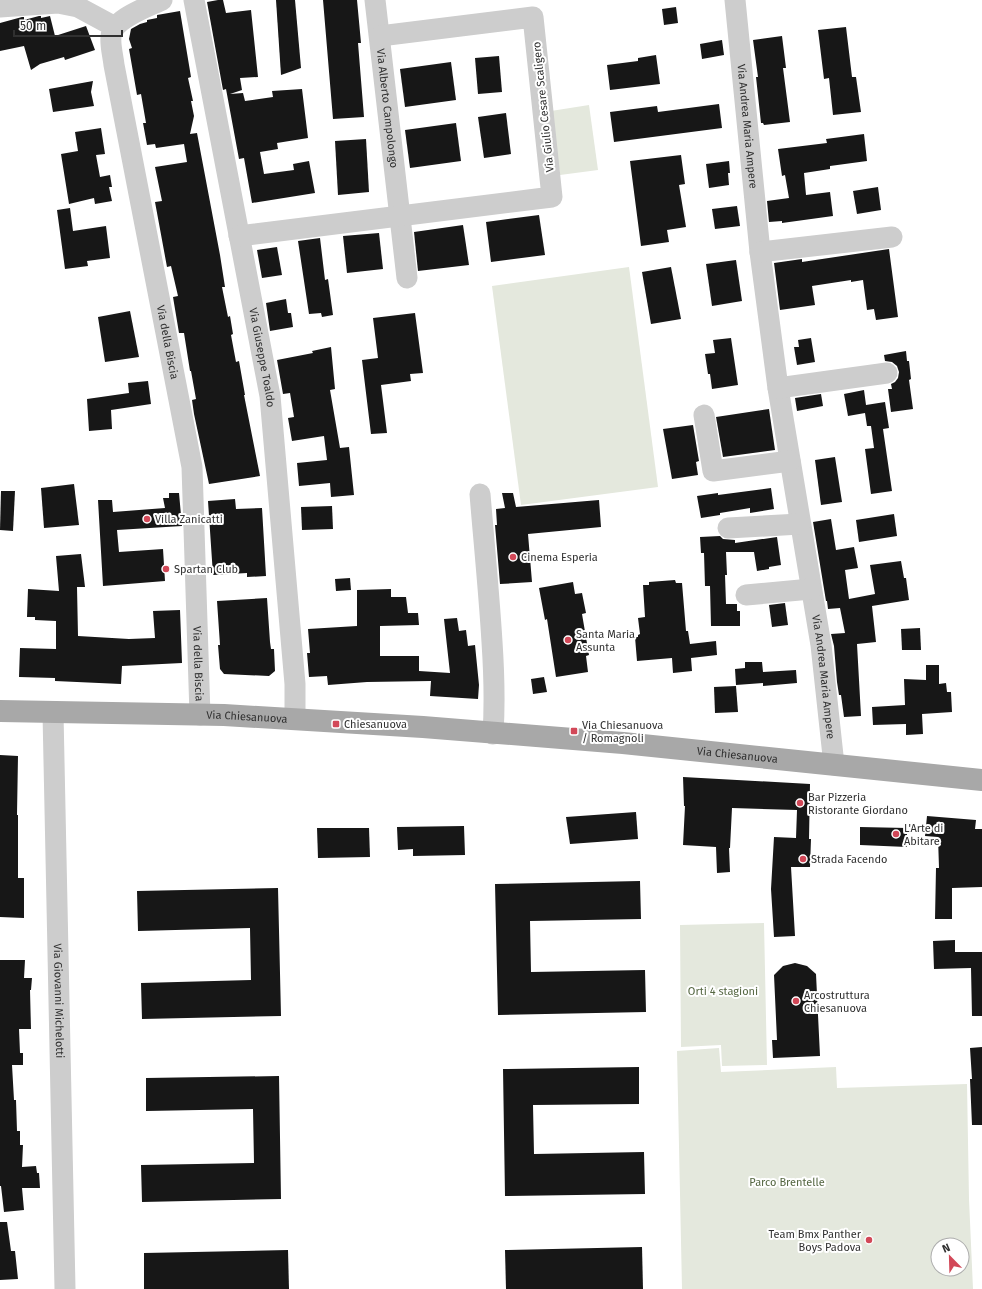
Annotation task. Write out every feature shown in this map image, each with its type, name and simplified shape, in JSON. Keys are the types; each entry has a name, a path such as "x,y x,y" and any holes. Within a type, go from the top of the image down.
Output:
{"main road":[{"name":"Via Chiesanuova","path":"0,711 200,715 424,727 493,734 616,742 982,780"}],"street":[{"path":"0,7 58,3 78,7 115,26 124,19 162,0"},
{"name":"Via Giuseppe Toaldo","path":"194,0 270,396 295,684 295,719"},
{"name":"Via Alberto Campolongo","path":"375,0 400,216"},
{"name":"Via Andrea Maria Ampere","path":"735,0 760,252 778,388 821,645 834,765"},
{"name":"Via Giulio Cesare Scaligero","path":"240,236 552,197 533,17 380,36"},
{"name":"Via della Biscia","path":"115,26 110,36 114,65 192,467 200,715"},
{"path":"400,216 407,278"},
{"path":"760,252 892,237"},
{"path":"778,388 886,373"},
{"path":"704,415 712,471 790,461"},
{"path":"480,494 494,673 495,713 493,734"},
{"path":"728,528 800,524"},
{"path":"746,595 811,589"},
{"name":"Via Giovanni Michelotti","path":"53,713 65,1289"}],"green space":[{"path":"589,105 598,170 560,175 551,111"},
{"path":"629,267 658,487 521,505 492,286"},
{"name":"Orti 4 stagioni","path":"764,923 767,1065 722,1066 721,1045 681,1047 680,925"},
{"name":"Parco Brentelle","path":"719,1048 721,1072 836,1067 837,1088 967,1084 969,1199 973,1289 682,1289 677,1051"}],"building":[{"path":"223,0 226,13 251,10 258,77 240,78 242,90 230,94 243,93 245,101 273,97 272,91 302,89 308,138 277,143 278,149 260,152 264,174 294,170 293,164 309,161 315,193 252,203 244,158 239,159 226,89 223,90 207,2"},
{"path":"276,0 295,0 301,68 281,75"},
{"path":"323,0 357,0 361,43 358,43 364,117 333,119"},
{"path":"676,7 678,23 664,25 662,9"},
{"path":"180,11 191,77 188,78 193,101 191,101 194,116 190,134 197,133 220,255 225,287 222,287 228,317 230,316 233,334 231,335 236,362 239,361 260,476 209,484 194,414 192,400 196,399 184,333 179,333 173,297 178,296 171,266 167,267 155,202 162,201 155,167 187,162 184,144 156,148 155,144 147,145 143,123 146,123 141,94 137,95 129,49 132,48 129,39 131,29 147,22 147,20 157,18 157,15"},
{"path":"41,16 41,18 50,16 55,36 86,26 95,50 65,60 64,57 40,64 31,70 24,46 0,51 0,23 22,17 24,17 24,20"},
{"path":"846,27 852,77 856,77 861,112 833,115 829,78 824,79 818,30"},
{"path":"782,36 786,68 783,68 790,122 764,125 761,123 756,77 758,77 753,40"},
{"path":"722,40 724,55 702,59 700,44"},
{"path":"656,55 660,84 610,90 607,65 638,61 638,58"},
{"path":"499,56 502,92 478,94 475,58"},
{"path":"451,62 456,100 405,107 400,69"},
{"path":"93,81 91,92 94,106 53,112 49,89"},
{"path":"719,104 722,128 614,142 610,112 657,106 658,112"},
{"path":"506,113 511,154 484,158 478,117"},
{"path":"456,123 461,161 410,168 405,130"},
{"path":"101,128 105,154 96,155 100,177 110,175 112,187 109,187 112,201 95,204 94,198 69,204 61,154 78,151 75,132"},
{"path":"864,134 867,161 830,166 830,169 804,173 806,195 830,192 833,216 782,223 782,221 769,222 767,201 789,198 785,175 782,176 778,149 827,143 826,139"},
{"path":"366,139 369,192 338,195 335,141"},
{"path":"681,155 685,184 679,185 686,227 667,230 669,242 641,246 630,161"},
{"path":"729,161 729,185 709,188 706,164"},
{"path":"878,187 881,210 857,214 853,191"},
{"path":"737,206 740,226 715,229 712,209"},
{"path":"70,208 73,231 106,226 110,258 87,261 88,266 65,269 57,210"},
{"path":"539,215 545,255 491,262 486,222"},
{"path":"463,225 469,265 418,271 414,232"},
{"path":"379,233 383,269 347,273 343,236"},
{"path":"320,238 325,280 328,279 333,315 322,317 321,313 309,314 298,241"},
{"path":"277,247 282,275 262,278 257,250"},
{"path":"889,249 898,317 876,320 874,309 867,310 863,280 851,282 851,280 812,286 815,305 780,310 774,263 802,259 802,262"},
{"path":"736,260 742,301 712,306 706,264"},
{"path":"671,267 681,319 651,324 642,272"},
{"path":"286,299 288,313 291,313 293,327 270,331 266,303"},
{"path":"130,311 139,357 105,362 98,317"},
{"path":"415,313 423,373 410,374 411,381 381,385 387,433 371,434 362,360 378,358 373,318"},
{"path":"731,338 738,385 712,389 705,354 715,353 713,340"},
{"path":"811,338 815,362 797,365 794,347 799,347 798,340"},
{"path":"331,347 335,389 330,390 340,448 349,447 354,495 331,497 330,483 299,486 297,463 327,460 324,436 292,441 288,418 294,417 290,393 283,394 277,360 313,353 312,351"},
{"path":"906,351 907,361 909,361 911,379 909,380 913,409 891,412 888,389 892,389 891,384 898,378 899,372 897,366 892,362 885,361 884,355"},
{"path":"148,381 151,404 111,410 112,429 89,431 87,399 129,393 128,383"},
{"path":"864,390 866,405 885,402 889,428 883,429 892,491 871,494 865,449 874,448 871,426 867,426 865,413 848,416 844,394"},
{"path":"821,394 823,406 797,411 795,398"},
{"path":"769,409 775,450 723,457 716,417"},
{"path":"693,425 699,461 696,462 698,475 672,479 663,429"},
{"path":"835,457 842,502 821,505 815,460"},
{"path":"74,484 79,525 44,528 41,488"},
{"path":"771,488 774,509 750,513 750,508 701,518 697,496 718,493 718,495"},
{"path":"1,491 15,491 13,531 0,530"},
{"path":"169,493 179,493 182,526 117,530 119,552 163,549 165,581 103,586 98,500 112,500 113,512 165,508 163,498 169,498"},
{"name":"Cinema Esperia","path":"502,493 513,493 516,507 599,500 601,527 528,534 532,582 500,584 495,525 497,525 496,509 505,508"},
{"path":"235,499 236,509 262,508 266,576 247,577 247,573 213,575 208,501"},
{"path":"332,506 333,529 302,530 301,507"},
{"path":"894,514 897,536 859,542 856,520"},
{"path":"831,519 836,550 854,547 858,568 845,570 849,599 875,594 870,565 901,561 904,578 906,578 909,600 872,606 876,642 857,644 861,716 844,717 841,695 839,695 837,682 834,646 831,634 845,633 840,608 828,609 813,522"},
{"path":"720,536 723,539 735,540 735,543 777,537 781,565 769,567 769,569 757,571 754,552 726,552 726,604 737,604 737,611 740,611 740,626 711,626 710,586 705,586 704,553 701,553 700,537"},
{"path":"81,554 85,587 77,587 78,636 129,639 155,638 153,611 180,610 182,663 122,666 121,684 55,681 55,678 19,677 20,648 56,649 56,621 35,620 35,617 27,617 28,589 59,591 56,556"},
{"path":"350,578 351,590 336,591 335,579"},
{"path":"675,580 676,583 682,583 686,631 688,631 690,644 716,641 717,655 691,658 692,671 673,673 672,658 637,661 635,637 638,637 640,634 638,618 645,617 643,585 649,585 649,582"},
{"name":"Santa Maria Assunta","path":"573,582 575,594 582,593 586,613 582,614 589,655 586,656 588,672 556,677 547,619 545,620 539,588"},
{"path":"391,589 391,597 406,597 408,613 418,613 419,625 380,626 380,656 419,656 419,671 450,673 444,619 457,618 459,631 466,630 468,646 475,645 479,685 478,699 430,696 431,681 367,682 328,685 327,676 309,677 307,653 310,653 308,629 357,626 357,590"},
{"path":"267,598 270,642 271,649 274,649 275,671 269,676 224,674 220,669 217,601"},
{"path":"785,603 788,625 772,627 769,605"},
{"path":"920,628 921,650 902,650 901,629"},
{"path":"745,662 762,662 763,672 796,670 797,683 763,686 763,683 736,685 735,669 745,668"},
{"path":"926,665 939,665 939,684 946,683 947,692 951,692 952,712 922,714 923,734 906,735 906,724 873,725 872,707 905,705 904,679 926,680"},
{"path":"544,677 547,692 533,694 531,679"},
{"path":"736,686 738,712 715,713 714,687"},
{"path":"0,755 18,756 18,878 24,878 24,918 0,917"},
{"path":"683,777 810,784 810,867 791,867 795,936 774,937 771,889 774,837 796,838 797,810 732,808 729,848 730,872 717,873 716,847 683,845 685,806"},
{"path":"636,812 638,839 570,844 566,817"},
{"path":"927,816 976,820 975,829 982,829 982,887 952,888 952,919 935,919 936,868 939,868 938,837 925,836"},
{"path":"464,826 465,855 413,856 413,849 398,850 397,827"},
{"path":"860,827 907,828 907,847 860,845"},
{"path":"317,828 369,828 370,857 318,858"},
{"path":"640,881 641,919 530,921 531,972 645,970 646,1012 498,1015 495,884"},
{"path":"278,888 281,1016 142,1019 141,983 251,980 250,928 138,931 137,891"},
{"path":"955,940 955,952 982,952 982,1016 972,1016 971,968 934,969 933,941"},
{"path":"0,960 25,960 24,978 32,978 30,990 31,1029 19,1029 20,1053 23,1053 23,1065 12,1065 14,1100 16,1100 17,1131 20,1131 20,1145 23,1145 22,1167 36,1166 37,1173 39,1173 40,1188 22,1188 24,1210 4,1212 0,1186"},
{"name":"Arcostruttura Chiesanuova","path":"795,963 807,966 816,974 820,1056 773,1058 772,1040 777,1040 774,975 783,966"},
{"path":"982,1047 982,1125 972,1125 970,1048"},
{"path":"639,1067 639,1104 533,1105 534,1154 644,1152 645,1194 505,1196 503,1069"},
{"path":"279,1076 281,1199 142,1202 141,1165 254,1163 253,1109 146,1111 146,1078"},
{"path":"0,1222 7,1222 11,1251 15,1251 18,1279 0,1280"},
{"path":"642,1247 643,1289 506,1289 505,1250"},
{"path":"288,1250 289,1289 144,1289 144,1253"}],"place":[{"name":"Villa Zanicatti","path":"147,519"},
{"name":"Cinema Esperia","path":"513,557"},
{"name":"Spartan Club","path":"166,569"},
{"name":"Santa Maria Assunta","path":"568,640"},
{"name":"Chiesanuova","path":"336,724"},
{"name":"Via Chiesanuova / Romagnoli","path":"574,731"},
{"name":"Bar Pizzeria Ristorante Giordano","path":"800,803"},
{"name":"L'Arte di Abitare","path":"896,834"},
{"name":"Strada Facendo","path":"803,859"},
{"name":"Arcostruttura Chiesanuova","path":"796,1001"},
{"name":"Team Bmx Panther Boys Padova","path":"869,1240"}]}
